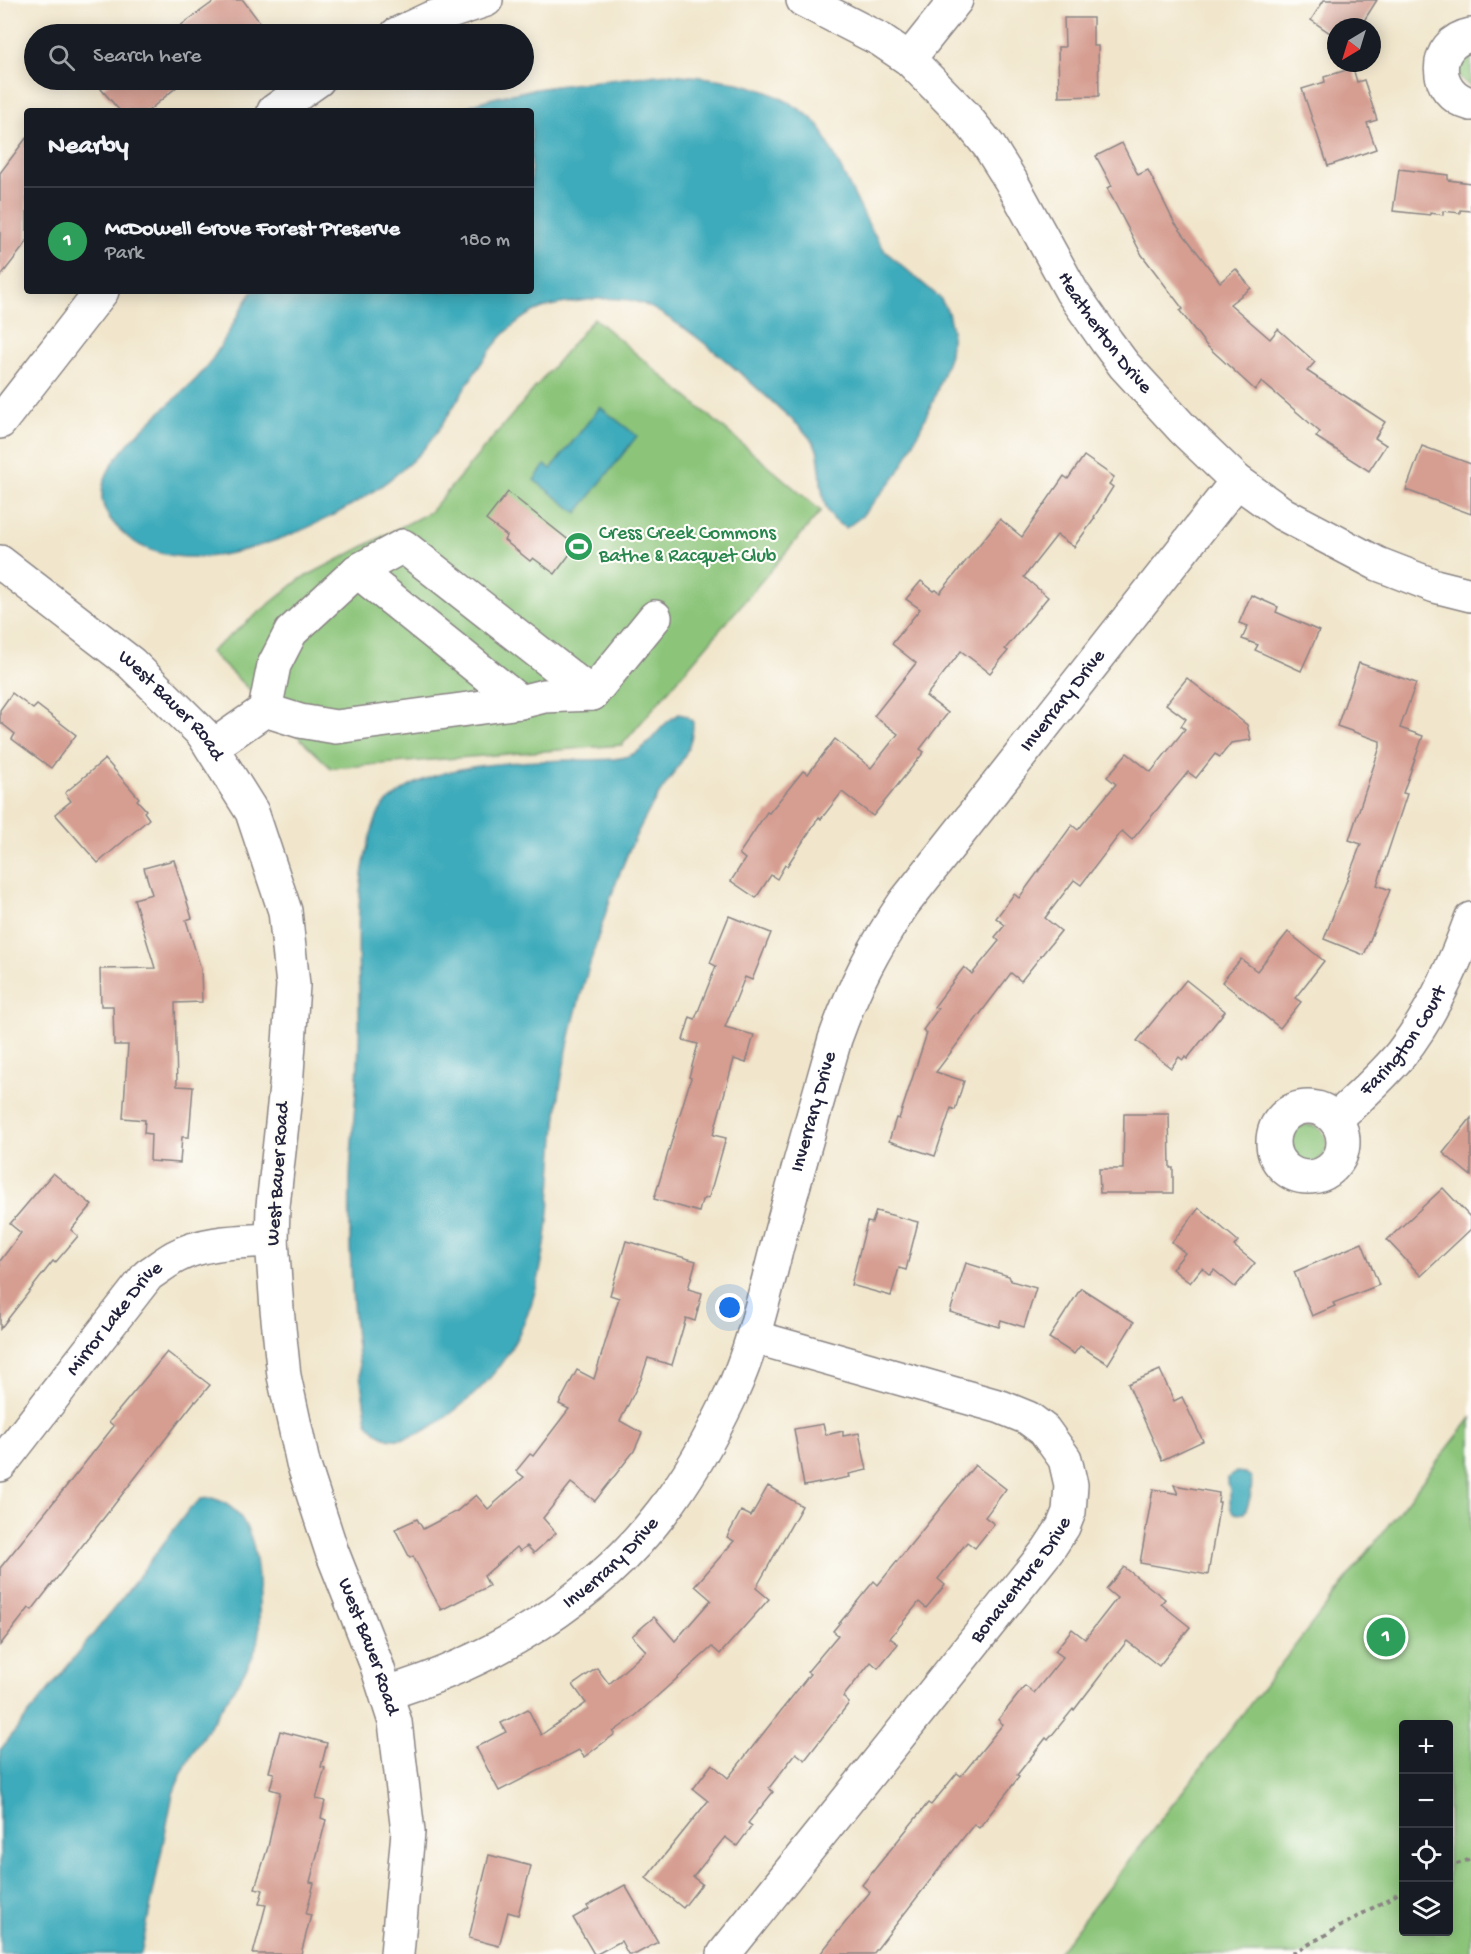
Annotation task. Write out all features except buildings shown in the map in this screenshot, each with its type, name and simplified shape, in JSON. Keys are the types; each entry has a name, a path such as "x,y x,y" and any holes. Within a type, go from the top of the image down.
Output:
{"street":[{"path":"418,24 486,0"},
{"name":"Heatherton Drive","path":"803,0 881,40 909,59 964,115 989,146 1011,181 1072,292 1107,342 1183,429 1237,481 1283,513 1378,564 1435,586 1471,595"},
{"path":"909,59 956,0"},
{"path":"1471,35 1453,42 1445,52 1442,62 1444,84 1460,100 1471,104"},
{"path":"278,108 304,90"},
{"path":"0,423 100,294"},
{"name":"Inverrary Drive","path":"387,1693 421,1683 492,1651 558,1611 626,1554 662,1512 701,1455 732,1394 753,1337 835,1039 850,996 875,946 904,903 1237,481"},
{"path":"212,747 265,710 274,665 291,633 357,571 403,546 592,694"},
{"name":"West Bauer Road","path":"0,562 130,663 204,734 252,812 285,911 293,985 272,1240 284,1376 303,1462 332,1552 387,1693 395,1722 408,1832 397,1954"},
{"path":"357,571 520,702"},
{"path":"265,710 300,721 336,727 520,702 544,696 592,694 655,617"},
{"name":"Farington Court","path":"1336,1119 1401,1053 1433,1003 1459,953 1471,919"},
{"name":"Mirror Lake Drive","path":"0,1465 148,1275 176,1256 194,1249 218,1244 272,1240"},
{"name":"Bonaventure Drive","path":"724,1954 1048,1550 1066,1520 1071,1485 1065,1459 1044,1430 1028,1418 1002,1407 753,1337"}],"path":[{"path":"1453,1866 1471,1859"},
{"path":"1292,1954 1399,1893"}],"green space":[{"path":"1471,50 1471,87 1459,77 1458,67 1459,61"},
{"name":"Cress Creek Commons Bathe & Racquet Club","path":"594,318 821,511 622,745 331,768 210,652 299,580 430,512"},
{"path":"1308,1125 1321,1131 1327,1144 1321,1157 1308,1163 1295,1157 1289,1144 1295,1131"},
{"path":"1471,1418 1471,1954 1057,1954"}],"water":[{"path":"670,74 711,78 749,86 785,100 803,111 819,125 871,229 885,251 940,298 948,312 952,330 950,354 934,399 896,476 861,517 846,528 829,514 822,494 819,461 814,444 800,427 729,363 684,328 654,309 625,299 605,299 555,305 533,312 513,326 495,344 436,434 421,452 379,487 329,517 302,530 248,549 222,555 198,557 162,554 140,545 122,532 107,514 103,504 103,487 109,470 137,434 198,377 221,346 251,294 534,294 534,108 465,108 484,100 583,82"},
{"path":"600,407 637,436 577,513 534,480 545,465 551,469"},
{"path":"679,714 687,716 693,722 687,752 659,794 634,840 614,888 576,1012 560,1089 544,1254 535,1294 520,1331 499,1366 470,1398 426,1430 402,1439 387,1438 380,1435 367,1422 355,1332 350,1241 351,1163 359,1040 359,912 364,862 375,821 383,806 398,794 416,783 459,769 508,763 605,760 627,757 640,750 666,723"},
{"path":"1236,1472 1245,1473 1251,1477 1252,1481 1248,1505 1244,1513 1239,1514 1231,1509 1228,1482 1228,1478"},
{"path":"212,1498 227,1504 238,1514 252,1540 257,1571 259,1636 254,1654 247,1667 197,1745 173,1794 141,1954 0,1954 0,1750 124,1596 187,1512 201,1499"}],"place":[{"name":"Cress Creek Commons Bathe & Racquet Club","path":"578,546"},
{"name":"McDowell Grove Forest Preserve","path":"1386,1637"}]}
